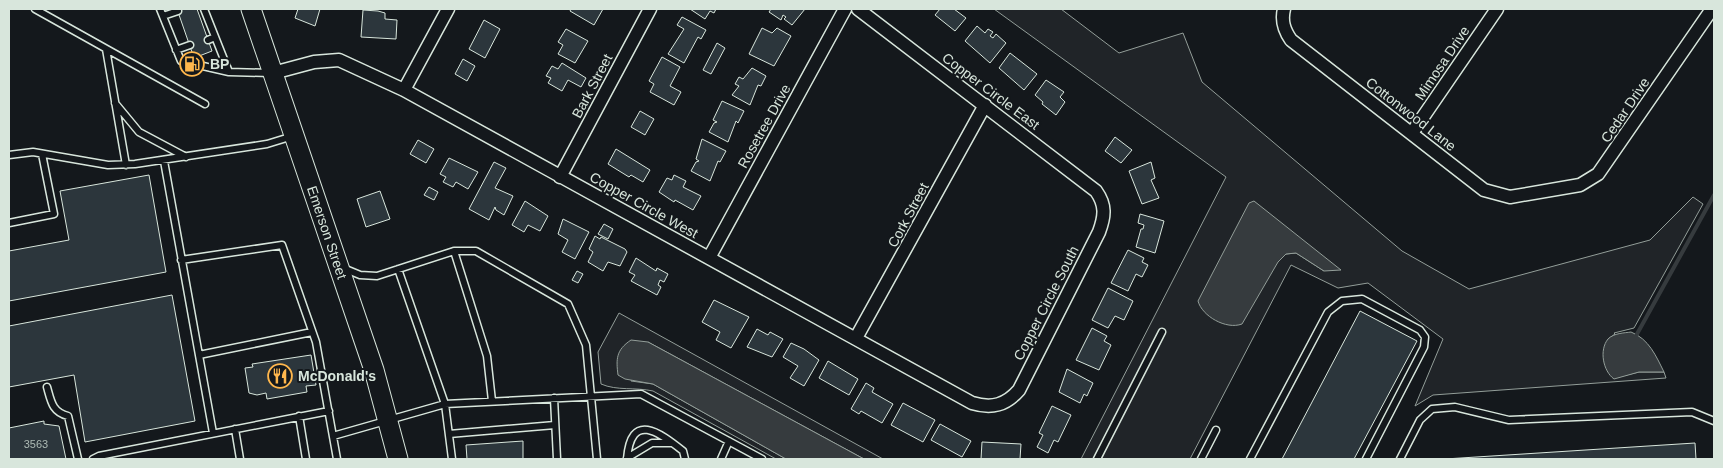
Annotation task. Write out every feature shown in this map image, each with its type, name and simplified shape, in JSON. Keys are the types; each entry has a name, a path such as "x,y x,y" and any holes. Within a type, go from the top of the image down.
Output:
{"main road":[{"name":"Emerson Street","path":"251,9 338,266 388,421 398,459"}],"street":[{"path":"404,90 448,9"},
{"name":"Bark Street","path":"560,177 650,9"},
{"name":"Rosetree Drive","path":"709,258 845,9"},
{"name":"Copper Circle East","path":"858,9 1096,191 1103,200"},
{"name":"Cottonwood Lane","path":"1284,9 1283,23 1285,32 1291,40 1484,190 1510,197 1538,192"},
{"name":"Mimosa Drive","path":"1412,133 1497,9"},
{"name":"Cedar Drive","path":"1538,192 1580,184 1590,181 1598,174 1712,9"},
{"name":"Copper Circle West","path":"272,73 314,62 339,60 404,90 856,338 972,404 994,406"},
{"name":"Cork Street","path":"856,338 985,105"},
{"name":"Copper Circle South","path":"994,406 1011,399 1019,390 1099,232 1105,211 1103,200"}],"lane":[{"path":"35,9 205,104"},
{"path":"160,9 182,62 230,72 272,73"},
{"path":"204,9 230,72"},
{"path":"163,16 178,11"},
{"path":"208,40 215,37"},
{"path":"176,50 190,45"},
{"path":"106,49 126,165"},
{"path":"114,103 139,132 186,157"},
{"path":"9,155 27,152 108,165 126,165 164,161 272,143 294,136"},
{"path":"9,223 54,214 42,154"},
{"path":"164,161 213,433"},
{"path":"182,260 282,245 312,332 337,459"},
{"path":"338,266 353,273 372,276 454,251 476,251 568,304 586,345 597,459"},
{"path":"454,251 488,356 492,401"},
{"path":"398,269 444,404 452,459"},
{"path":"1250,459 1328,312 1342,301 1362,299 1420,330 1425,337 1424,347 1366,459"},
{"path":"199,355 312,332"},
{"path":"1097,459 1162,332"},
{"path":"48,387 52,406 59,414 68,416 78,459"},
{"path":"333,436 444,404 641,394 762,459"},
{"path":"554,398 557,459"},
{"path":"1400,459 1420,420 1432,409 1455,407 1509,420 1692,412 1714,421"},
{"path":"93,459 99,456 328,411"},
{"path":"299,416 306,459"},
{"path":"449,434 556,425"},
{"path":"235,429 240,459"},
{"path":"627,458 629,443 641,430 649,429 683,451 685,459"},
{"path":"1201,459 1216,430"},
{"path":"721,459 729,441"},
{"path":"627,458 652,443 672,443"}],"shaded area":[{"path":"994,9 1061,9 1119,53 1183,33 1202,82 1402,251 1469,289 1650,240 1693,197 1703,204 1634,328 1614,333 1608,339 1614,378 1639,372 1664,372 1666,378 1433,395 1415,406 1443,339 1368,283 1338,288 1291,265 1190,459 1081,459 1226,177","holes":["1254,201 1324,271 1296,253 1286,254 1278,262"]},
{"path":"1254,201 1341,270 1324,271 1296,253 1286,254 1278,262 1242,324 1229,325 1209,316 1200,307 1198,301 1249,203"},
{"path":"619,313 883,459 864,459 648,342 631,381 653,384 786,459 776,459 653,391 601,384 598,352"},
{"path":"1631,332 1643,339 1655,354 1664,372 1639,372 1614,379 1610,375 1605,366 1603,354 1605,344 1613,336"},
{"path":"631,340 648,342 864,459 786,459 653,384 625,379 618,375 617,360 622,347"}],"building":[{"path":"177,9 197,9 212,51 194,58"},
{"path":"298,9 320,9 315,26 295,18"},
{"path":"571,9 603,9 594,25 570,11"},
{"path":"690,9 716,9 714,13 710,11 705,19"},
{"path":"771,9 805,9 792,25 784,19 786,17 783,15 781,20 769,12"},
{"path":"940,9 954,9 966,18 955,31 935,15"},
{"path":"363,10 385,13 385,19 397,20 396,39 361,37"},
{"path":"682,17 706,30 701,39 698,37 684,63 668,54 684,29 677,25"},
{"path":"484,20 500,29 485,58 469,49"},
{"path":"977,26 985,33 988,29 993,32 990,36 993,38 996,34 1006,43 990,63 965,41"},
{"path":"762,28 772,33 777,28 791,36 774,66 749,54"},
{"path":"566,29 588,41 575,63 558,54 563,45 558,42"},
{"path":"717,43 725,48 711,74 703,70"},
{"path":"1010,53 1037,74 1024,90 999,68"},
{"path":"662,57 680,67 670,86 681,92 674,105 650,92 654,84 649,81"},
{"path":"463,59 475,66 467,81 455,74"},
{"path":"562,63 586,78 581,87 568,80 562,91 548,83 551,78 546,76 552,66 558,69"},
{"path":"752,68 766,76 761,86 758,85 750,105 732,95 739,86 735,84 739,77 743,79"},
{"path":"1046,80 1064,92 1060,97 1065,102 1056,115 1042,104 1043,102 1035,95"},
{"path":"722,101 744,111 738,123 736,121 728,142 709,132 714,123 717,122 713,120"},
{"path":"640,111 654,119 645,135 631,127"},
{"path":"1115,137 1132,150 1121,163 1105,151"},
{"path":"702,139 726,151 720,162 718,161 710,181 691,171 696,162 699,161 696,159"},
{"path":"418,140 434,149 426,163 410,154"},
{"path":"616,149 650,170 643,182 631,175 629,177 608,164"},
{"path":"449,158 478,172 468,189 456,182 453,187 443,182 446,177 440,174"},
{"path":"494,162 506,168 495,188 513,196 504,215 496,210 495,207 489,220 469,209"},
{"path":"1151,162 1155,178 1151,180 1159,198 1142,204 1129,171"},
{"path":"149,175 166,272 9,301 9,251 69,240 60,191"},
{"path":"674,175 686,181 683,187 701,196 693,210 675,200 674,202 659,192 667,178 672,180"},
{"path":"429,187 438,192 434,200 424,195"},
{"path":"380,191 390,219 366,227 357,199"},
{"path":"525,201 548,216 540,231 528,225 524,232 512,225"},
{"path":"1140,214 1164,221 1155,253 1136,247 1144,225 1138,223"},
{"path":"563,219 589,232 575,259 562,252 568,240 558,234"},
{"path":"604,224 613,229 608,239 598,234"},
{"path":"595,236 625,249 627,252 620,266 608,262 603,271 588,262 593,252 589,249"},
{"path":"1128,250 1144,258 1142,262 1148,265 1142,277 1136,274 1128,291 1111,283"},
{"path":"636,258 656,271 657,268 668,274 664,282 660,280 658,285 661,287 657,295 631,281 635,275 629,272"},
{"path":"577,271 583,274 578,283 572,280"},
{"path":"1108,288 1133,301 1124,320 1115,316 1108,328 1092,320"},
{"path":"172,295 195,421 85,442 74,375 9,387 9,326"},
{"path":"714,300 749,317 731,348 716,340 720,332 702,322"},
{"path":"1360,311 1417,341 1354,459 1282,459"},
{"path":"1092,328 1107,336 1104,341 1111,345 1099,370 1076,360"},
{"path":"757,329 768,335 770,332 783,339 772,357 747,347"},
{"path":"791,343 804,349 819,360 804,386 790,378 798,366 783,357"},
{"name":"McDonald's","path":"311,355 316,385 306,386 307,392 267,399 266,393 257,395 249,393 245,368 253,367 252,364"},
{"path":"828,361 858,379 849,395 819,378"},
{"path":"1067,369 1093,383 1087,396 1084,394 1080,403 1059,392"},
{"path":"866,383 874,388 872,392 893,404 882,423 861,411 859,414 851,409"},
{"path":"903,403 935,420 923,442 891,425"},
{"path":"1052,406 1071,415 1058,442 1054,440 1048,453 1037,447 1043,435 1039,433"},
{"path":"44,421 44,424 59,426 66,459 9,459 9,428"},
{"path":"940,424 971,441 962,457 931,440"},
{"path":"523,441 523,459 467,459 466,445"},
{"path":"982,442 1021,444 1020,459 981,459"},
{"path":"1695,443 1696,459 1445,459"}],"waterway":[{"path":"1637,334 1714,195"}],"place":[{"name":"BP","path":"192,64"},
{"name":"McDonald's","path":"280,376"}]}
